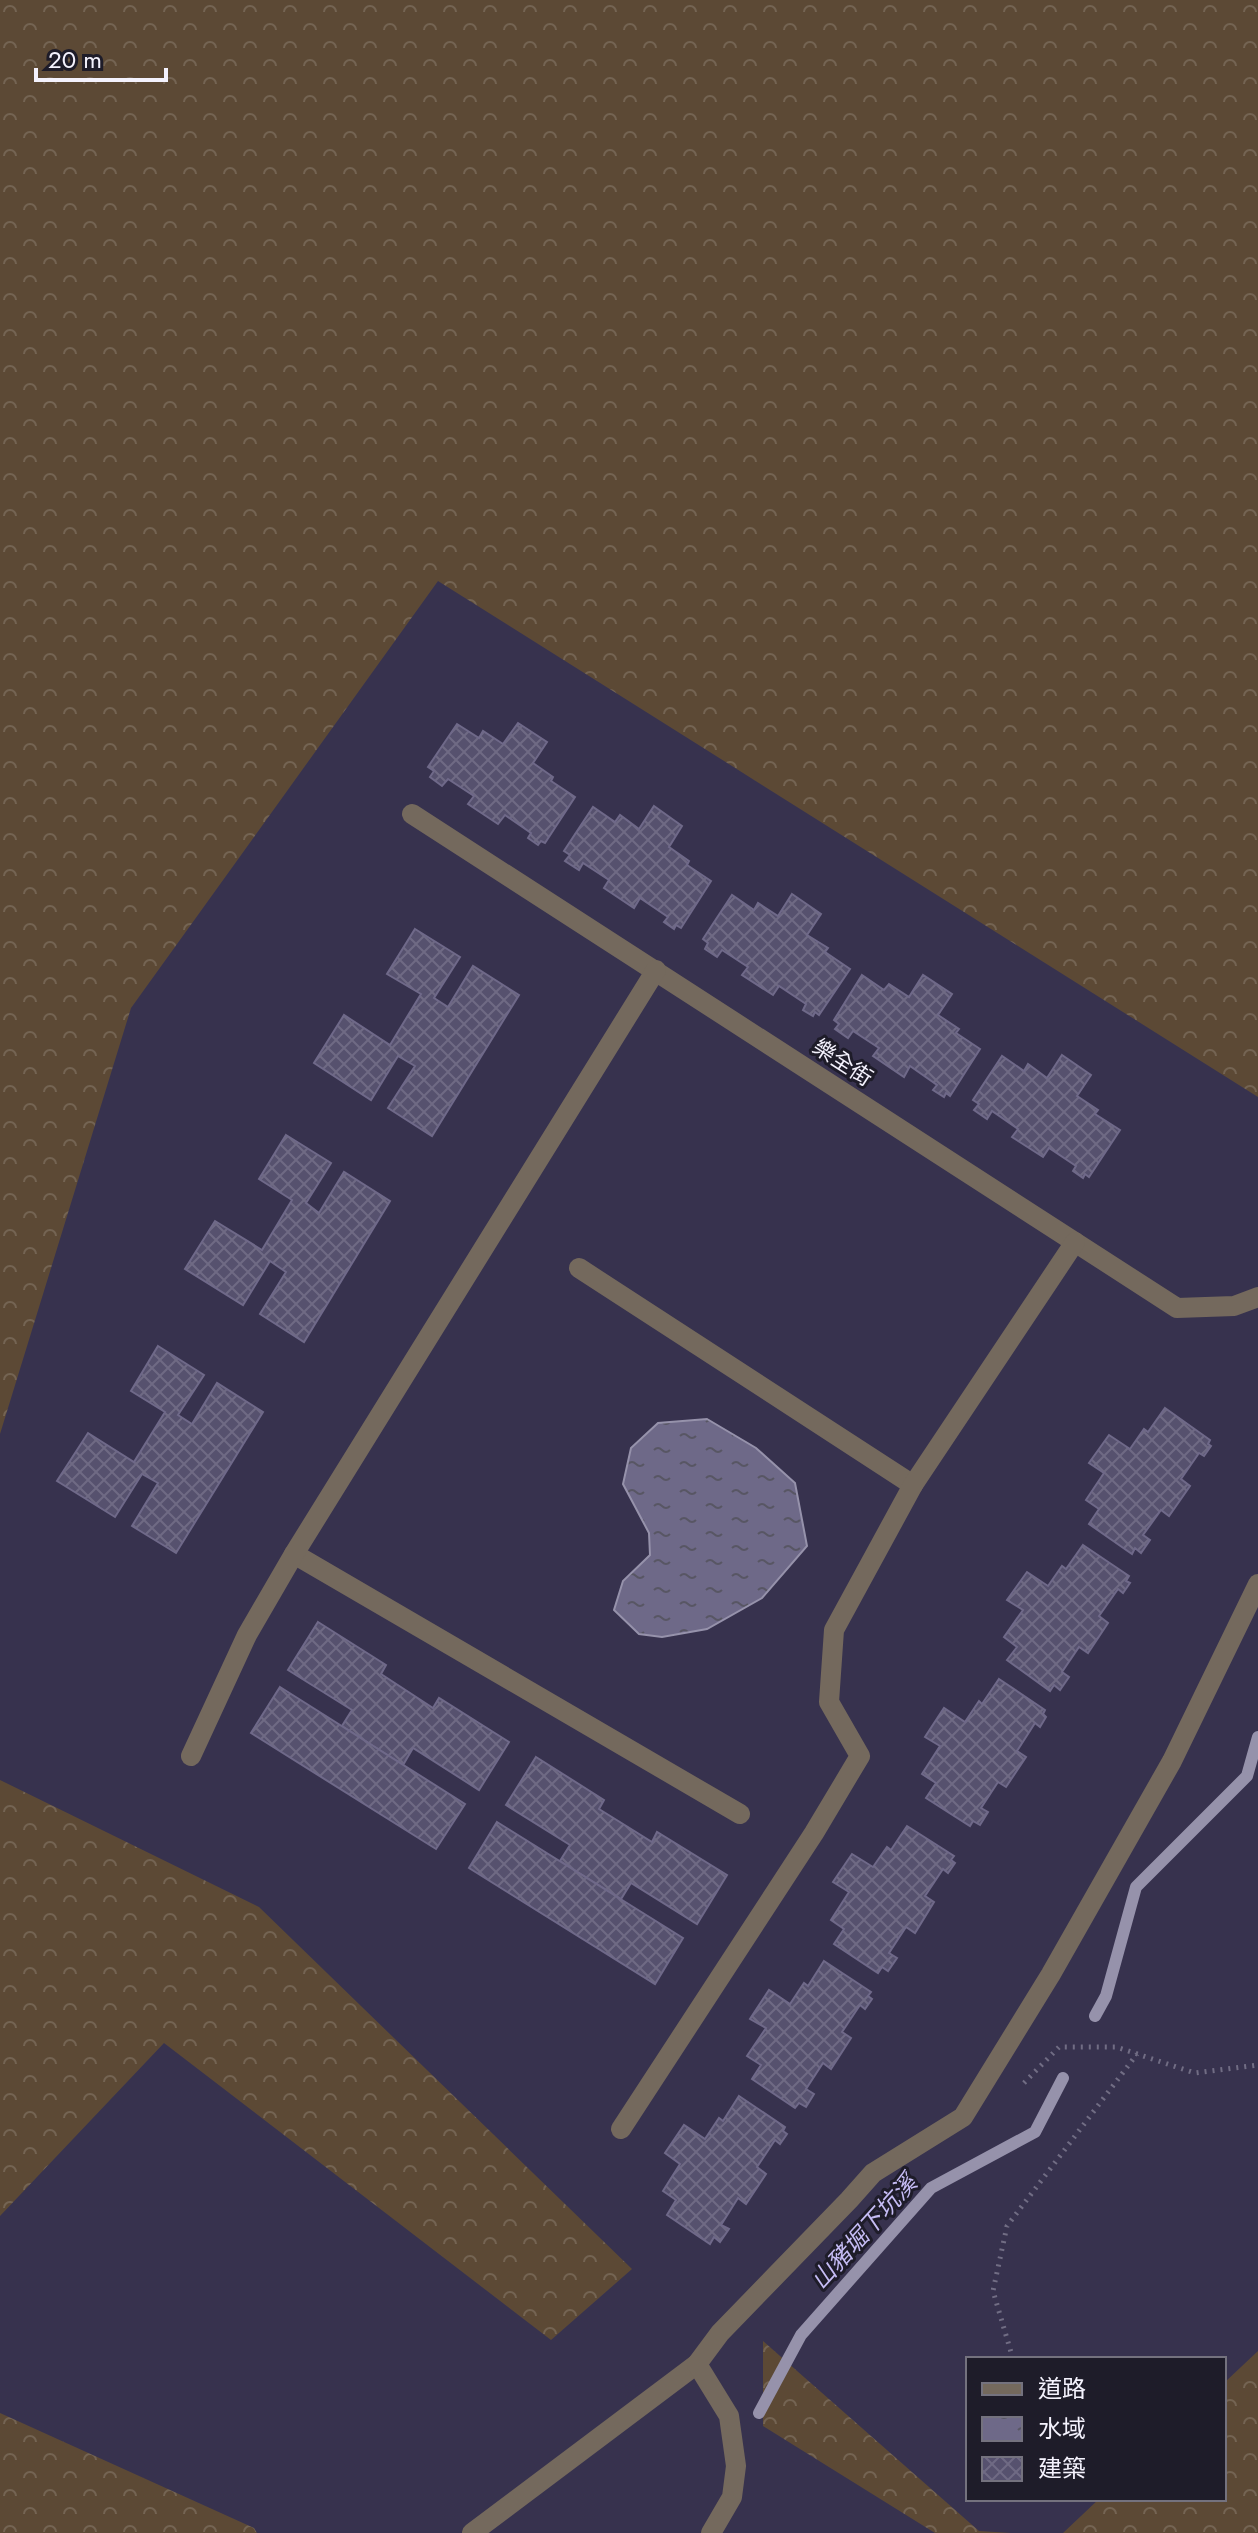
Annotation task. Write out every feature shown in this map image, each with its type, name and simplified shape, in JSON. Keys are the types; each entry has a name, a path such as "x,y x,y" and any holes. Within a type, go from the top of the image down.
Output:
{"street":[{"name":"樂全街","path":"412,814 1177,1308 1234,1306 1258,1297"},
{"path":"191,1756 247,1635 294,1554 656,970"},
{"path":"621,2129 814,1833 860,1756 829,1702 834,1630 913,1485 1075,1242"},
{"path":"579,1268 913,1485"},
{"path":"294,1554 740,1814"},
{"path":"472,2533 697,2364 720,2333 873,2173 963,2117 1051,1974 1172,1761 1258,1584"},
{"path":"697,2364 729,2416 736,2466 732,2497 711,2533"}],"path":[{"path":"1013,2093 1059,2047 1116,2047 1195,2073 1258,2065"},
{"path":"1012,2357 993,2291 1007,2226 1137,2054"}],"green space":[{"path":"0,0 1258,0 1258,1097 438,581 131,1008 0,1434"},
{"path":"0,1780 259,1907 632,2269 551,2340 164,2043 0,2216"},
{"path":"763,2341 979,2531 1011,2533 935,2533 763,2426"},
{"path":"1258,2351 1258,2533 1063,2533 1097,2501 1226,2501 1226,2381"},
{"path":"0,2413 254,2528 257,2533 0,2533"}],"water":[{"path":"707,1419 756,1448 795,1483 807,1546 762,1598 707,1629 662,1637 639,1634 614,1610 623,1581 650,1555 649,1533 623,1484 631,1448 658,1423"}],"building":[{"path":"518,723 547,742 533,763 553,777 551,781 575,797 545,843 541,841 538,845 528,838 531,833 505,815 498,824 468,804 474,796 448,779 442,786 430,777 434,771 428,767 457,724 479,738 483,731 503,744"},
{"path":"654,806 682,826 669,847 689,861 687,865 711,881 681,928 676,925 674,929 664,922 668,917 640,898 634,908 604,888 609,880 583,863 579,870 565,861 570,855 564,851 593,807 615,822 620,815 639,829"},
{"path":"792,894 821,914 807,935 828,948 825,952 850,969 819,1015 815,1012 813,1016 803,1010 806,1004 779,986 773,995 742,975 748,967 722,950 717,957 705,949 708,943 703,939 732,895 754,910 758,903 778,916"},
{"path":"415,929 460,957 434,998 448,1007 473,966 519,995 432,1136 388,1108 415,1066 398,1056 371,1100 314,1063 344,1015 390,1045 421,994 387,974"},
{"path":"862,975 884,990 889,984 909,997 923,975 952,994 938,1015 959,1029 956,1033 980,1049 950,1096 946,1093 944,1097 933,1090 937,1085 910,1066 904,1077 873,1056 879,1048 853,1031 848,1038 835,1029 839,1024 834,1020"},
{"path":"1062,1055 1091,1075 1077,1096 1098,1110 1095,1114 1120,1130 1089,1177 1085,1174 1083,1178 1073,1171 1076,1166 1049,1148 1043,1157 1012,1137 1018,1129 992,1111 987,1119 974,1110 979,1104 973,1100 1002,1056 1024,1071 1028,1064 1047,1078"},
{"path":"286,1135 331,1163 306,1203 319,1213 344,1172 390,1201 304,1342 260,1314 286,1272 270,1261 243,1305 185,1269 215,1221 262,1250 292,1200 259,1179"},
{"path":"158,1346 204,1375 178,1415 192,1424 217,1383 263,1412 176,1553 132,1526 158,1483 142,1474 115,1517 57,1481 88,1433 134,1462 165,1412 131,1391"},
{"path":"1165,1408 1210,1440 1208,1444 1211,1446 1204,1456 1199,1453 1181,1479 1190,1486 1169,1516 1161,1510 1143,1535 1150,1540 1141,1553 1135,1548 1132,1554 1089,1524 1099,1509 1086,1500 1104,1473 1089,1463 1109,1435 1130,1449 1144,1429 1148,1432"},
{"path":"1083,1545 1129,1576 1126,1581 1130,1583 1123,1593 1118,1589 1099,1616 1108,1623 1088,1653 1079,1647 1062,1672 1069,1677 1060,1690 1054,1685 1050,1691 1007,1660 1017,1647 1004,1637 1023,1610 1007,1600 1027,1572 1048,1586 1062,1566 1066,1569"},
{"path":"318,1622 386,1665 381,1674 433,1708 439,1698 509,1742 479,1790 413,1748 403,1765 342,1726 352,1710 288,1670"},
{"path":"999,1679 1045,1710 1043,1714 1046,1717 1040,1727 1035,1723 1017,1751 1026,1757 1006,1787 998,1782 981,1808 988,1812 980,1825 973,1821 970,1826 926,1798 936,1783 922,1774 940,1746 925,1737 944,1708 965,1722"},
{"path":"280,1687 465,1804 436,1849 251,1733"},
{"path":"536,1757 604,1800 599,1809 652,1842 657,1832 727,1875 697,1924 631,1883 621,1899 560,1861 570,1845 506,1805"},
{"path":"497,1822 683,1938 655,1984 469,1868"},
{"path":"907,1826 954,1856 951,1860 955,1863 948,1873 943,1869 925,1896 934,1902 915,1933 906,1927 889,1953 897,1958 888,1971 882,1967 878,1973 834,1944 844,1929 831,1920 849,1892 833,1882 852,1854 873,1867 887,1847 891,1850"},
{"path":"824,1961 871,1992 868,1996 872,1999 865,2009 860,2005 842,2032 851,2038 831,2069 823,2063 806,2089 814,2094 806,2107 799,2103 795,2108 752,2079 761,2065 747,2056 766,2028 750,2019 769,1990 790,2004 804,1983 808,1986"},
{"path":"739,2096 785,2127 783,2131 787,2134 780,2144 775,2140 757,2167 766,2174 746,2204 738,2198 721,2225 729,2229 720,2242 714,2237 710,2244 667,2215 676,2200 663,2191 680,2164 665,2153 684,2125 705,2139 719,2118 723,2121"}],"waterway":[{"name":"山豬堀下坑溪","path":"1095,2016 1106,1996 1136,1887 1247,1776 1258,1737"},
{"name":"山豬堀下坑溪","path":"759,2413 801,2335 931,2188 1035,2132 1063,2078"}]}
